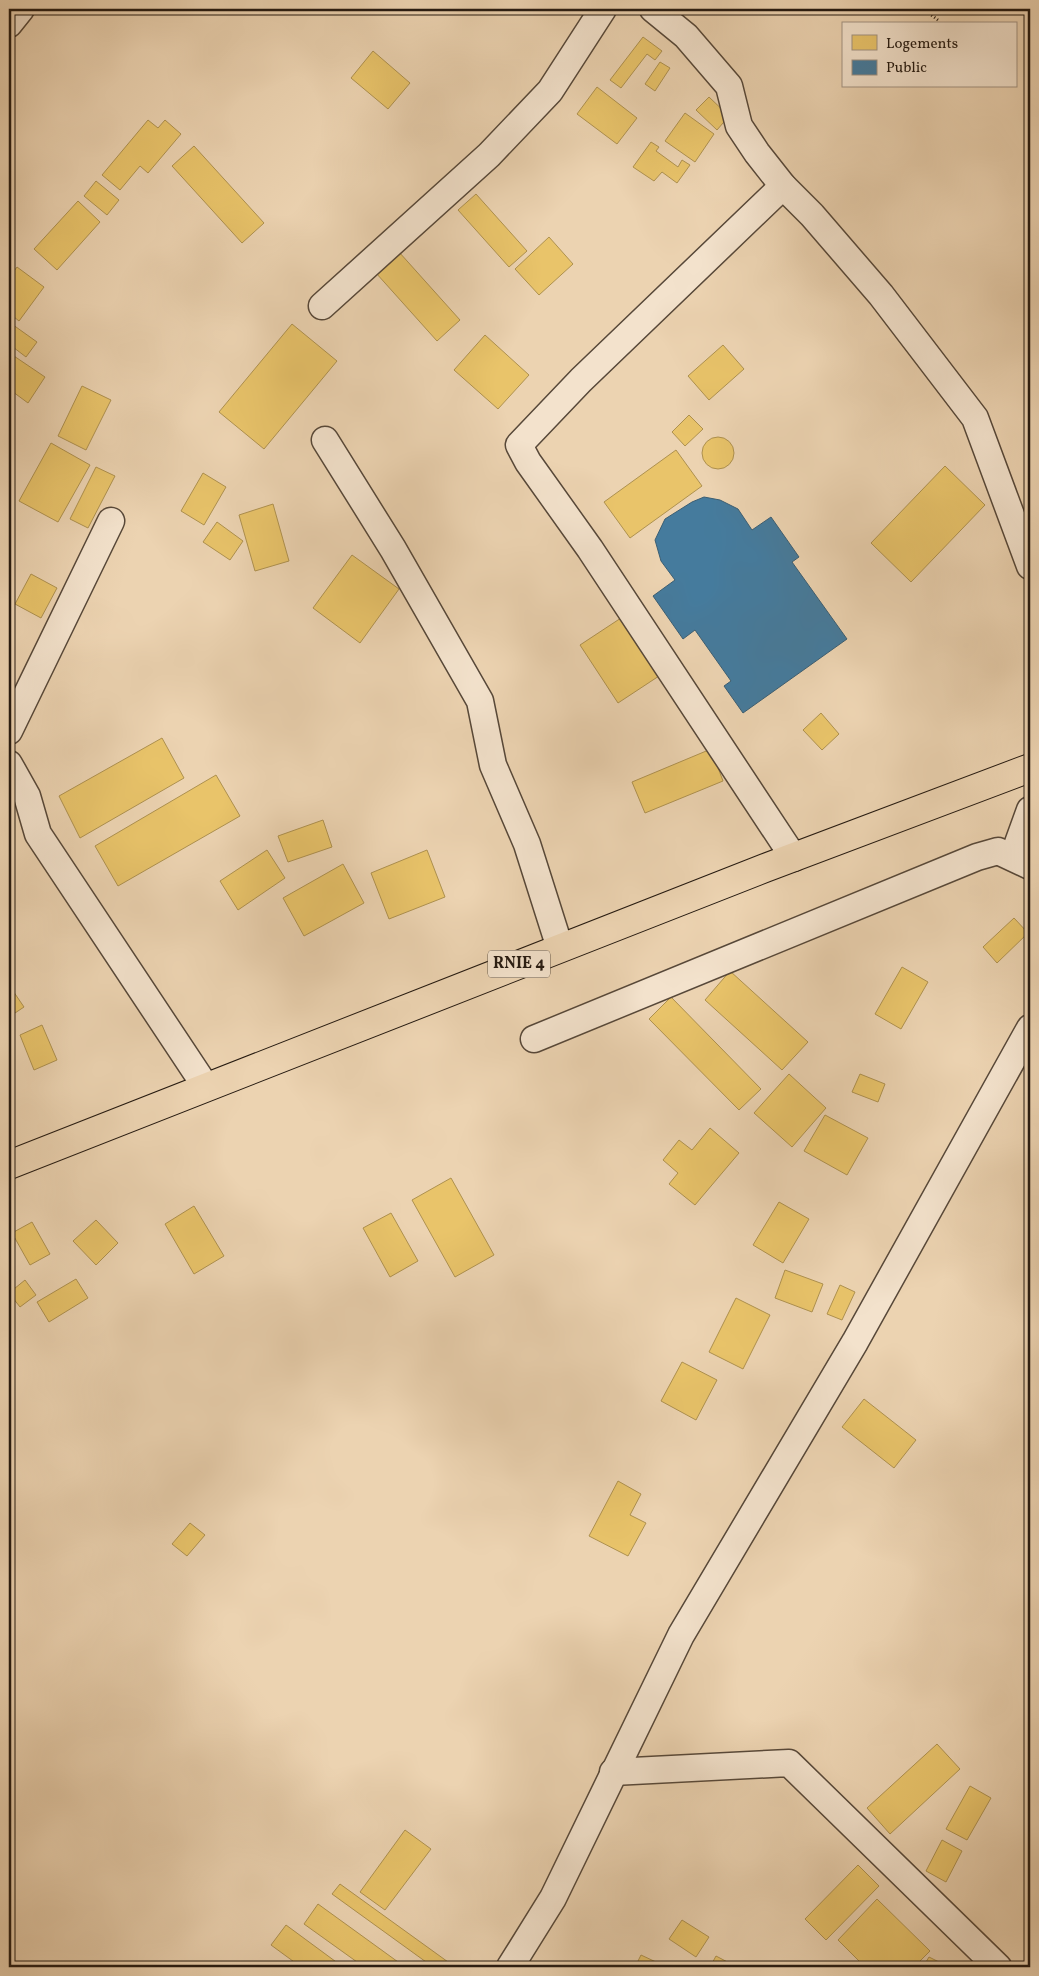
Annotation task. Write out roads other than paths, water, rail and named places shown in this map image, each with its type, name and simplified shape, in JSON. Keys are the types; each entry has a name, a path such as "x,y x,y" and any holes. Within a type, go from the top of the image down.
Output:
{"main road":[{"name":"RNIE 4","path":"9,1165 560,948 1030,768"}],"street":[{"path":"9,24 21,9"},
{"path":"322,306 489,155 550,92 603,9"},
{"path":"653,9 686,36 728,86 739,126 783,186 812,215 881,295 975,418 1030,566"},
{"path":"783,186 581,380 519,445 528,462 590,549 794,858"},
{"path":"325,440 393,549 480,701 494,765 527,844 560,948"},
{"path":"9,731 111,520"},
{"path":"9,764 18,802 206,1087"},
{"path":"534,1039 977,857 998,851 1022,862 1030,810"},
{"path":"510,1967 552,1898 681,1635 855,1342 1030,1028"},
{"path":"613,1772 789,1763 998,1967"}]}
